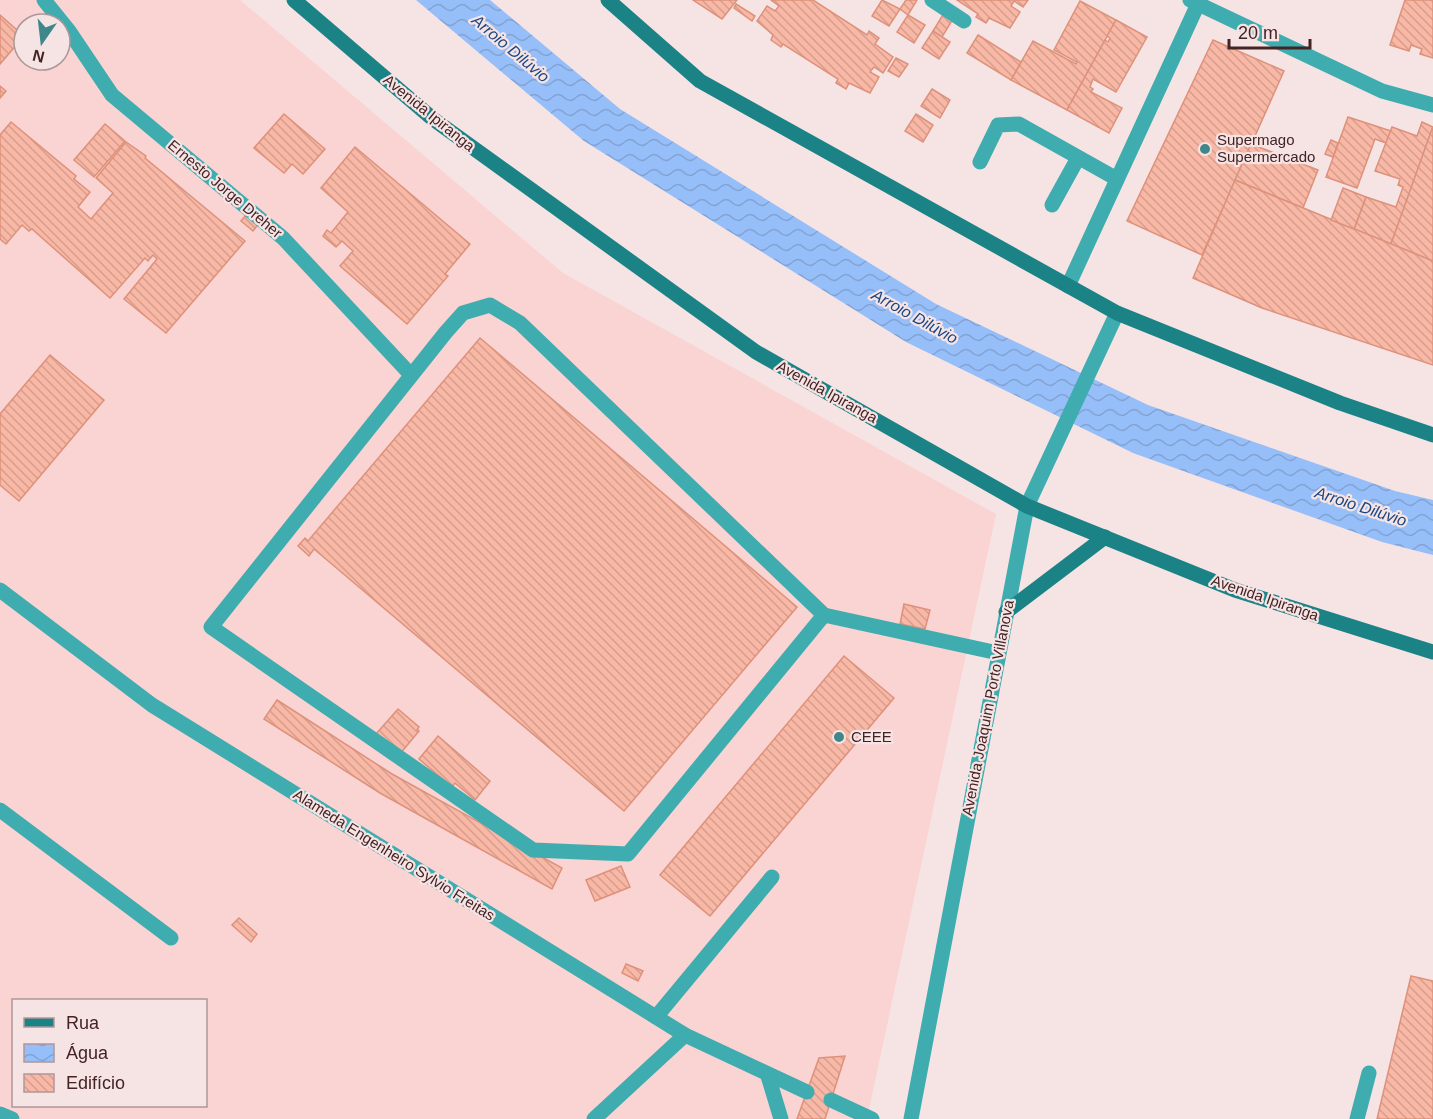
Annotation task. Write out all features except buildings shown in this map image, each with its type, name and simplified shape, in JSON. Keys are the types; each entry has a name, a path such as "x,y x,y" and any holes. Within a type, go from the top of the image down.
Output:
{"main road":[{"name":"Avenida Ipiranga","path":"294,0 433,119 756,352 1027,506 1235,590 1433,652"},
{"path":"608,0 700,81 1117,313 1340,403 1433,435"},
{"path":"1006,612 1105,537"}],"street":[{"name":"Ernesto Jorge Dreher","path":"44,0 112,94 283,238 411,375"},
{"path":"932,0 964,21"},
{"path":"1068,286 1194,2 1382,91 1433,105"},
{"path":"980,162 998,125 1019,124 1117,179"},
{"path":"1052,205 1078,158"},
{"path":"824,615 628,854 533,850 211,627 463,313 490,305 520,323 824,615 998,653"},
{"name":"Avenida Joaquim Porto Villanova","path":"911,1119 1027,506 1097,351 1117,313"},
{"name":"Alameda Engenheiro Sylvio Freitas","path":"0,590 152,705 685,1035 768,1076 807,1092"},
{"path":"0,810 171,938"},
{"path":"656,1017 772,877"},
{"path":"594,1119 685,1035"},
{"path":"1357,1119 1369,1072"},
{"path":"768,1076 781,1119"},
{"path":"831,1100 872,1119"},
{"path":"0,1114 12,1119"}],"shaded area":[{"name":"CEEE","path":"0,0 240,0 563,273 996,514 867,1119 0,1119"}],"water":[{"name":"Arroio Dilúvio","path":"416,0 490,0 620,109 936,304 1148,405 1395,491 1433,500 1433,555 1382,542 1133,453 906,342 584,141"}],"place":[{"name":"Supermago Supermercado","path":"1205,149"},
{"name":"CEEE","path":"839,737"}]}
